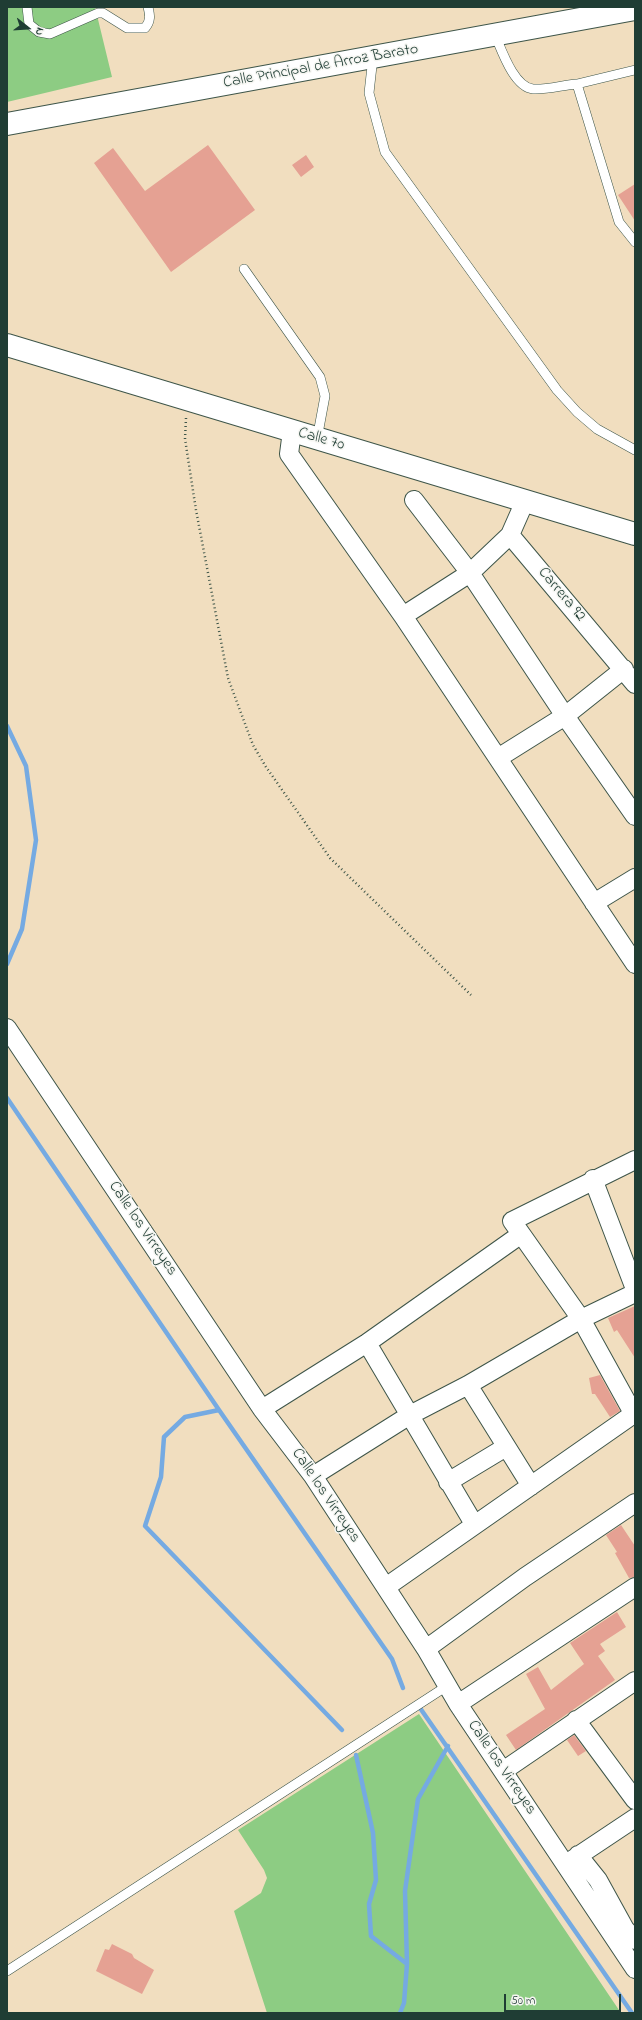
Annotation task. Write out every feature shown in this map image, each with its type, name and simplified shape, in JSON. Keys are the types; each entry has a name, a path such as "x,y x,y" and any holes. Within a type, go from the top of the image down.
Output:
{"street":[{"name":"Calle Principal de Arroz Barato","path":"7,124 635,9"},
{"name":"Calle 70","path":"7,345 635,534"},
{"path":"292,431 289,454 403,616 635,964"},
{"path":"414,500 470,573 565,716 635,816"},
{"path":"403,616 470,573 510,535 525,501"},
{"name":"Carrera 92","path":"510,535 624,669 635,684"},
{"path":"498,758 565,716 624,669"},
{"path":"594,903 635,878"},
{"name":"Calle los Virreyes","path":"7,1028 262,1409 313,1476 426,1649 458,1704 503,1771 572,1859 601,1903 634,1965"},
{"path":"386,1587 634,1413 581,1320 520,1235 512,1221 593,1179 635,1160"},
{"path":"593,1179 635,1288"},
{"path":"262,1409 368,1343 520,1235"},
{"path":"313,1476 410,1415 468,1385 581,1320 635,1294"},
{"path":"368,1343 448,1482 474,1524"},
{"path":"468,1385 531,1486"},
{"path":"448,1482 506,1447"},
{"path":"426,1649 525,1577 635,1503"},
{"path":"458,1704 635,1587"},
{"path":"503,1771 635,1681"},
{"path":"576,1720 635,1800"},
{"path":"572,1859 635,1818"},
{"path":"601,1903 635,1940"}],"lane":[{"path":"27,7 29,24 39,32 50,34 98,13 107,15 127,28 145,28 149,24 150,18 148,7"},
{"path":"495,35 510,68 525,86 534,89 577,84 635,70"},
{"path":"373,58 369,93 385,152 557,390 577,412 597,428 635,450"},
{"path":"577,84 620,222 635,242"},
{"path":"244,269 320,377 325,396 317,439"},
{"path":"7,1971 447,1686"}],"path":[{"path":"187,400 185,439 208,576 228,678 253,745 266,767 330,858 471,995"}],"green space":[{"path":"7,7 95,7 112,77 7,102"},
{"path":"419,1714 621,2013 267,2013 234,1911 261,1893 267,1878 264,1870 238,1830"}],"building":[{"path":"208,145 255,210 171,272 94,163 113,148 145,191"},
{"path":"306,155 314,167 301,177 292,165"},
{"path":"635,184 635,221 618,195"},
{"path":"635,1306 635,1358 617,1330 614,1332 608,1318"},
{"path":"600,1375 620,1411 610,1417 595,1394 592,1394 589,1378"},
{"path":"621,1525 635,1546 635,1577 629,1578 615,1553 617,1552 606,1535"},
{"path":"617,1612 626,1627 600,1644 605,1651 598,1656 615,1680 516,1750 506,1735 545,1709 526,1674 538,1667 551,1690 584,1664 570,1643"},
{"path":"574,1735 586,1751 578,1756 567,1740"},
{"path":"112,1944 132,1954 134,1958 154,1970 142,1994 96,1971 105,1949 109,1950"}],"waterway":[{"path":"7,726 26,766 36,840 22,929 7,964"},
{"path":"7,1098 219,1410 392,1659 403,1688"},
{"path":"219,1410 185,1417 164,1437 161,1477 145,1526 342,1730"},
{"path":"420,1708 632,2013"},
{"path":"407,1964 405,1891 418,1799 448,1746"},
{"path":"356,1755 373,1833 376,1880 369,1904 371,1936 407,1964 404,2003 400,2013"}]}
